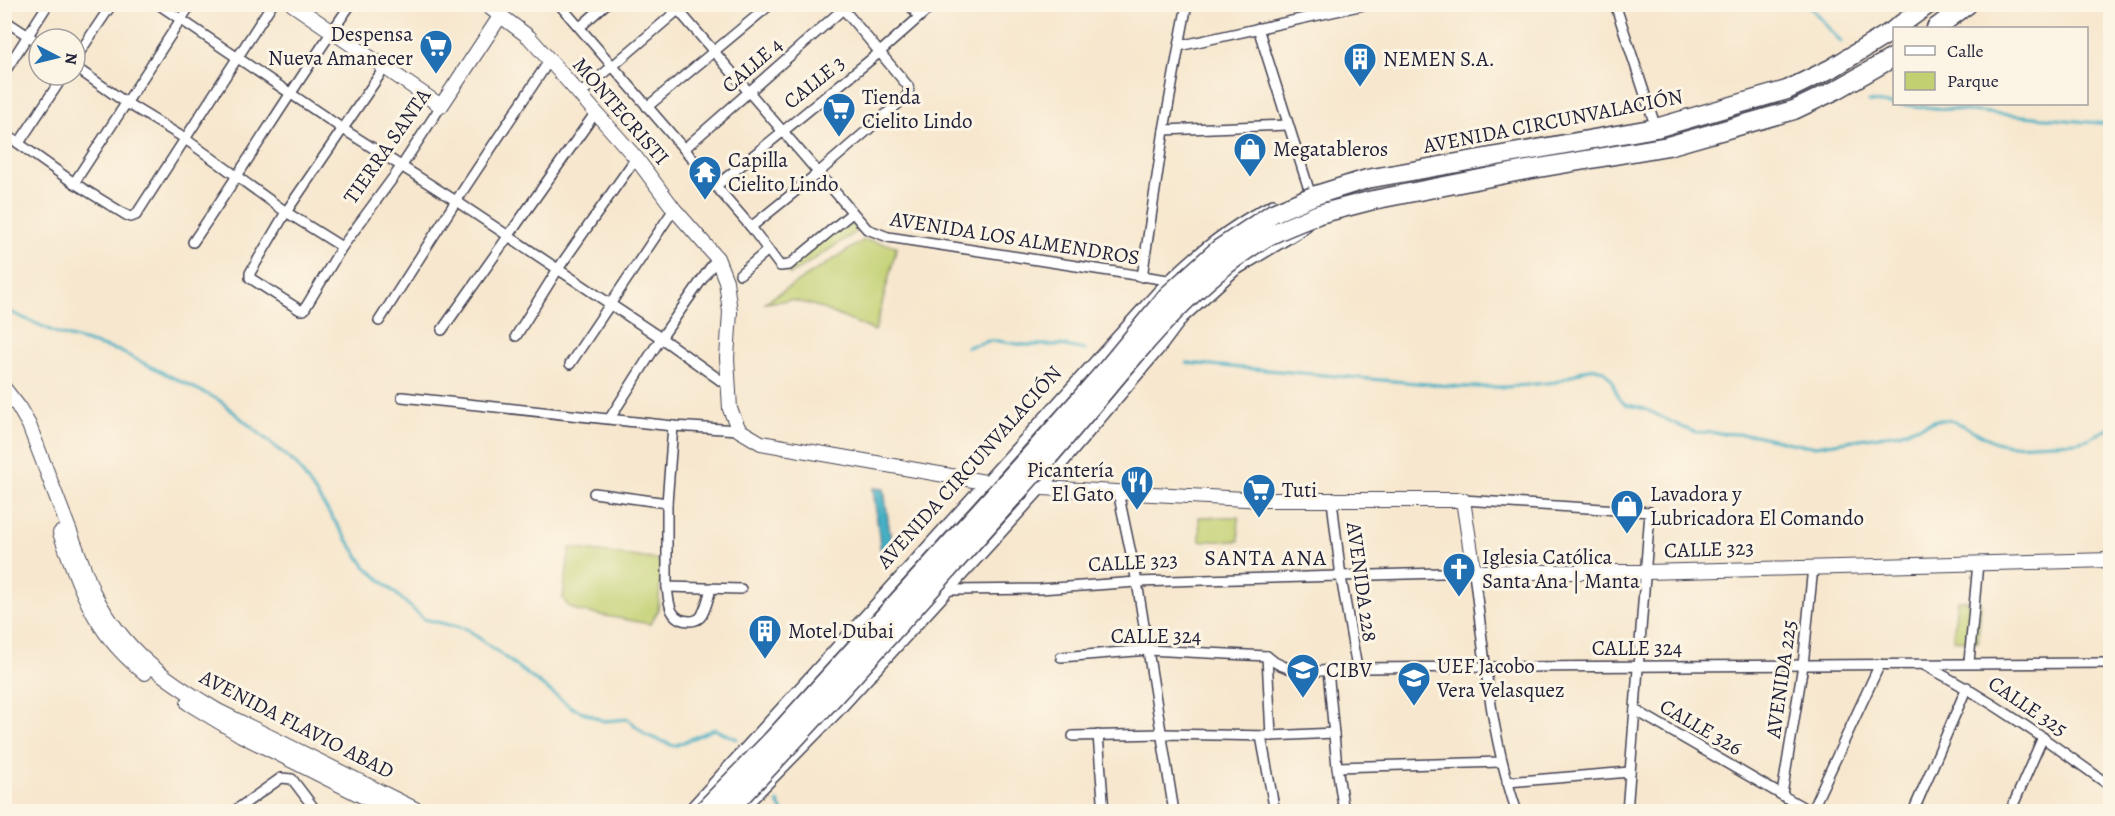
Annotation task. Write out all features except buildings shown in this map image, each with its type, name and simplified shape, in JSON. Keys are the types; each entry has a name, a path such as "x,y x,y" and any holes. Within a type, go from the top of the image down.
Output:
{"highway":[{"name":"AVENIDA CIRCUNVALACIÓN","path":"1898,27 1929,4"},
{"path":"1937,27 1968,4"},
{"name":"AVENIDA CIRCUNVALACIÓN","path":"702,812 774,738 1021,465 1107,369 1168,295 1220,249 1272,213 1367,178 1656,128 1787,90 1832,68 1893,30"},
{"name":"AVENIDA CIRCUNVALACIÓN","path":"726,812 1030,478 1175,310 1228,264 1266,237 1319,214 1373,200 1498,175 1668,146 1794,110 1838,89 1893,58"},
{"path":"1630,132 1635,152"}],"street":[{"path":"33,27 48,4"},
{"path":"158,4 343,129 558,269 728,385"},
{"path":"74,183 191,4"},
{"path":"4,133 74,183 131,217 136,215 272,4"},
{"path":"292,4 441,106"},
{"path":"193,242 238,177 290,92 351,4"},
{"name":"MONTECRISTI","path":"485,4 503,10 530,38 636,158 674,209 717,258 726,281 730,312 728,385 730,409 739,430"},
{"path":"559,4 684,148 780,266 789,265 852,213"},
{"path":"580,27 606,4"},
{"path":"647,107 771,4"},
{"path":"909,4 920,17"},
{"name":"CALLE 3","path":"716,186 880,52 934,4"},
{"path":"1142,277 1164,130 1187,4"},
{"path":"1179,46 1368,4"},
{"path":"1614,4 1656,128"},
{"path":"87,40 110,5"},
{"path":"580,94 679,6"},
{"name":"AVENIDA LOS ALMENDROS","path":"679,6 714,52 867,229 888,237 1168,280"},
{"path":"751,228 907,96 908,86 841,7"},
{"name":"CALLE 4","path":"684,148 841,7"},
{"name":"TIERRA SANTA","path":"286,212 249,276 303,310 342,247 401,167 503,10"},
{"path":"4,20 27,36 4,73"},
{"path":"1258,28 1313,196"},
{"path":"379,321 549,61"},
{"path":"286,212 385,67"},
{"path":"87,75 184,138 286,212 342,247"},
{"path":"19,143 56,87"},
{"path":"442,330 596,112"},
{"path":"1164,130 1288,125"},
{"path":"516,336 558,269 636,158"},
{"name":"AVENIDA CIRCUNVALACIÓN","path":"687,812 1168,280 1202,249 1248,216 1286,198 1300,194 1313,196"},
{"path":"570,364 674,209"},
{"name":"AVENIDA CIRCUNVALACIÓN","path":"740,812 838,712 1042,488 1163,345 1183,318 1235,271 1300,231 1319,214"},
{"path":"740,274 768,250"},
{"path":"610,418 661,338 717,258"},
{"name":"AVENIDA FLAVIO ABAD","path":"4,388 18,405 29,425 93,592 104,613 131,649 167,678 218,711 394,812"},
{"path":"402,397 673,426 739,430 761,443 794,450 985,482 1042,488 1263,500 1463,500 1650,512 1627,812"},
{"name":"AVENIDA FLAVIO ABAD","path":"4,399 13,410 22,429 84,597 108,638 124,656 213,720 382,804 416,810"},
{"path":"673,426 667,503 669,609 673,615 687,621 695,621 701,617 711,588"},
{"path":"1118,492 1137,582 1174,812"},
{"path":"594,493 667,503"},
{"path":"1463,500 1501,762 1517,812"},
{"name":"AVENIDA 228","path":"1332,501 1341,577 1357,668"},
{"name":"CALLE 323","path":"950,590 1040,589 1137,582 1474,572 1646,572 2110,560"},
{"path":"1969,662 1978,563"},
{"name":"AVENIDA 225","path":"1782,794 1803,665 1813,567"},
{"path":"667,587 741,589"},
{"name":"CALLE 324","path":"1061,657 1148,651 1267,657 1282,668 1292,670 1969,662 2110,663"},
{"path":"1267,657 1266,736 1275,812"},
{"path":"1811,812 1880,664"},
{"name":"CALLE 325","path":"1921,664 1966,687 2043,737 2110,786"},
{"path":"1328,670 1337,766 1344,812"},
{"path":"1913,812 1966,687"},
{"name":"CALLE 326","path":"1635,710 1811,812"},
{"path":"1073,736 1162,734 1266,736 1334,733"},
{"path":"1098,735 1104,812"},
{"path":"2010,812 2043,737"},
{"path":"1337,766 1501,762"},
{"path":"1507,782 1630,772"},
{"path":"233,812 281,778 287,777 292,779 316,811"}],"green space":[{"path":"846,220 859,230 790,275 786,269"},
{"path":"864,240 897,246 875,331 816,306 792,300 764,303"},
{"path":"1199,517 1238,517 1239,541 1200,541"},
{"path":"570,548 659,560 661,575 658,611 650,624 578,611 568,606 563,598"},
{"path":"1957,600 1981,602 1978,642 1953,640"}],"water":[{"path":"873,488 884,489 893,557 882,561"}],"waterway":[{"path":"1808,4 1841,42"},
{"path":"1869,102 1893,104"},
{"path":"1902,105 2110,124"},
{"path":"4,309 59,334 119,351 219,400 296,464 365,566 424,619 467,629 571,707 604,721 628,719 646,735 674,746 714,729 737,739"},
{"path":"967,347 998,341 1023,345 1061,345 1085,350"},
{"path":"1187,363 1462,387 1506,387 1556,382 1596,368 1604,371 1611,379 1619,399 1625,404 1645,409 1695,432 1755,435 1815,446 1899,433 1937,420 1954,421 1995,442 2010,445 2076,442 2110,428"},
{"path":"778,802 783,812"}],"place":[{"name":"Despensa Nueva Amanecer","path":"436,75"},
{"name":"NEMEN S.A.","path":"1360,88"},
{"name":"Tienda Cielito Lindo","path":"839,138"},
{"name":"Megatableros","path":"1250,178"},
{"name":"Capilla Cielito Lindo","path":"705,201"},
{"name":"Picantería El Gato","path":"1137,511"},
{"name":"Tuti","path":"1259,519"},
{"name":"Lavadora y Lubricadora El Comando","path":"1627,535"},
{"name":"Iglesia Católica Santa Ana | Manta","path":"1459,598"},
{"name":"Motel Dubai","path":"765,660"},
{"name":"CIBV","path":"1303,699"},
{"name":"UEF Jacobo Vera Velasquez","path":"1414,707"}],"district":[{"name":"SANTA ANA","path":"1266,558"}]}
